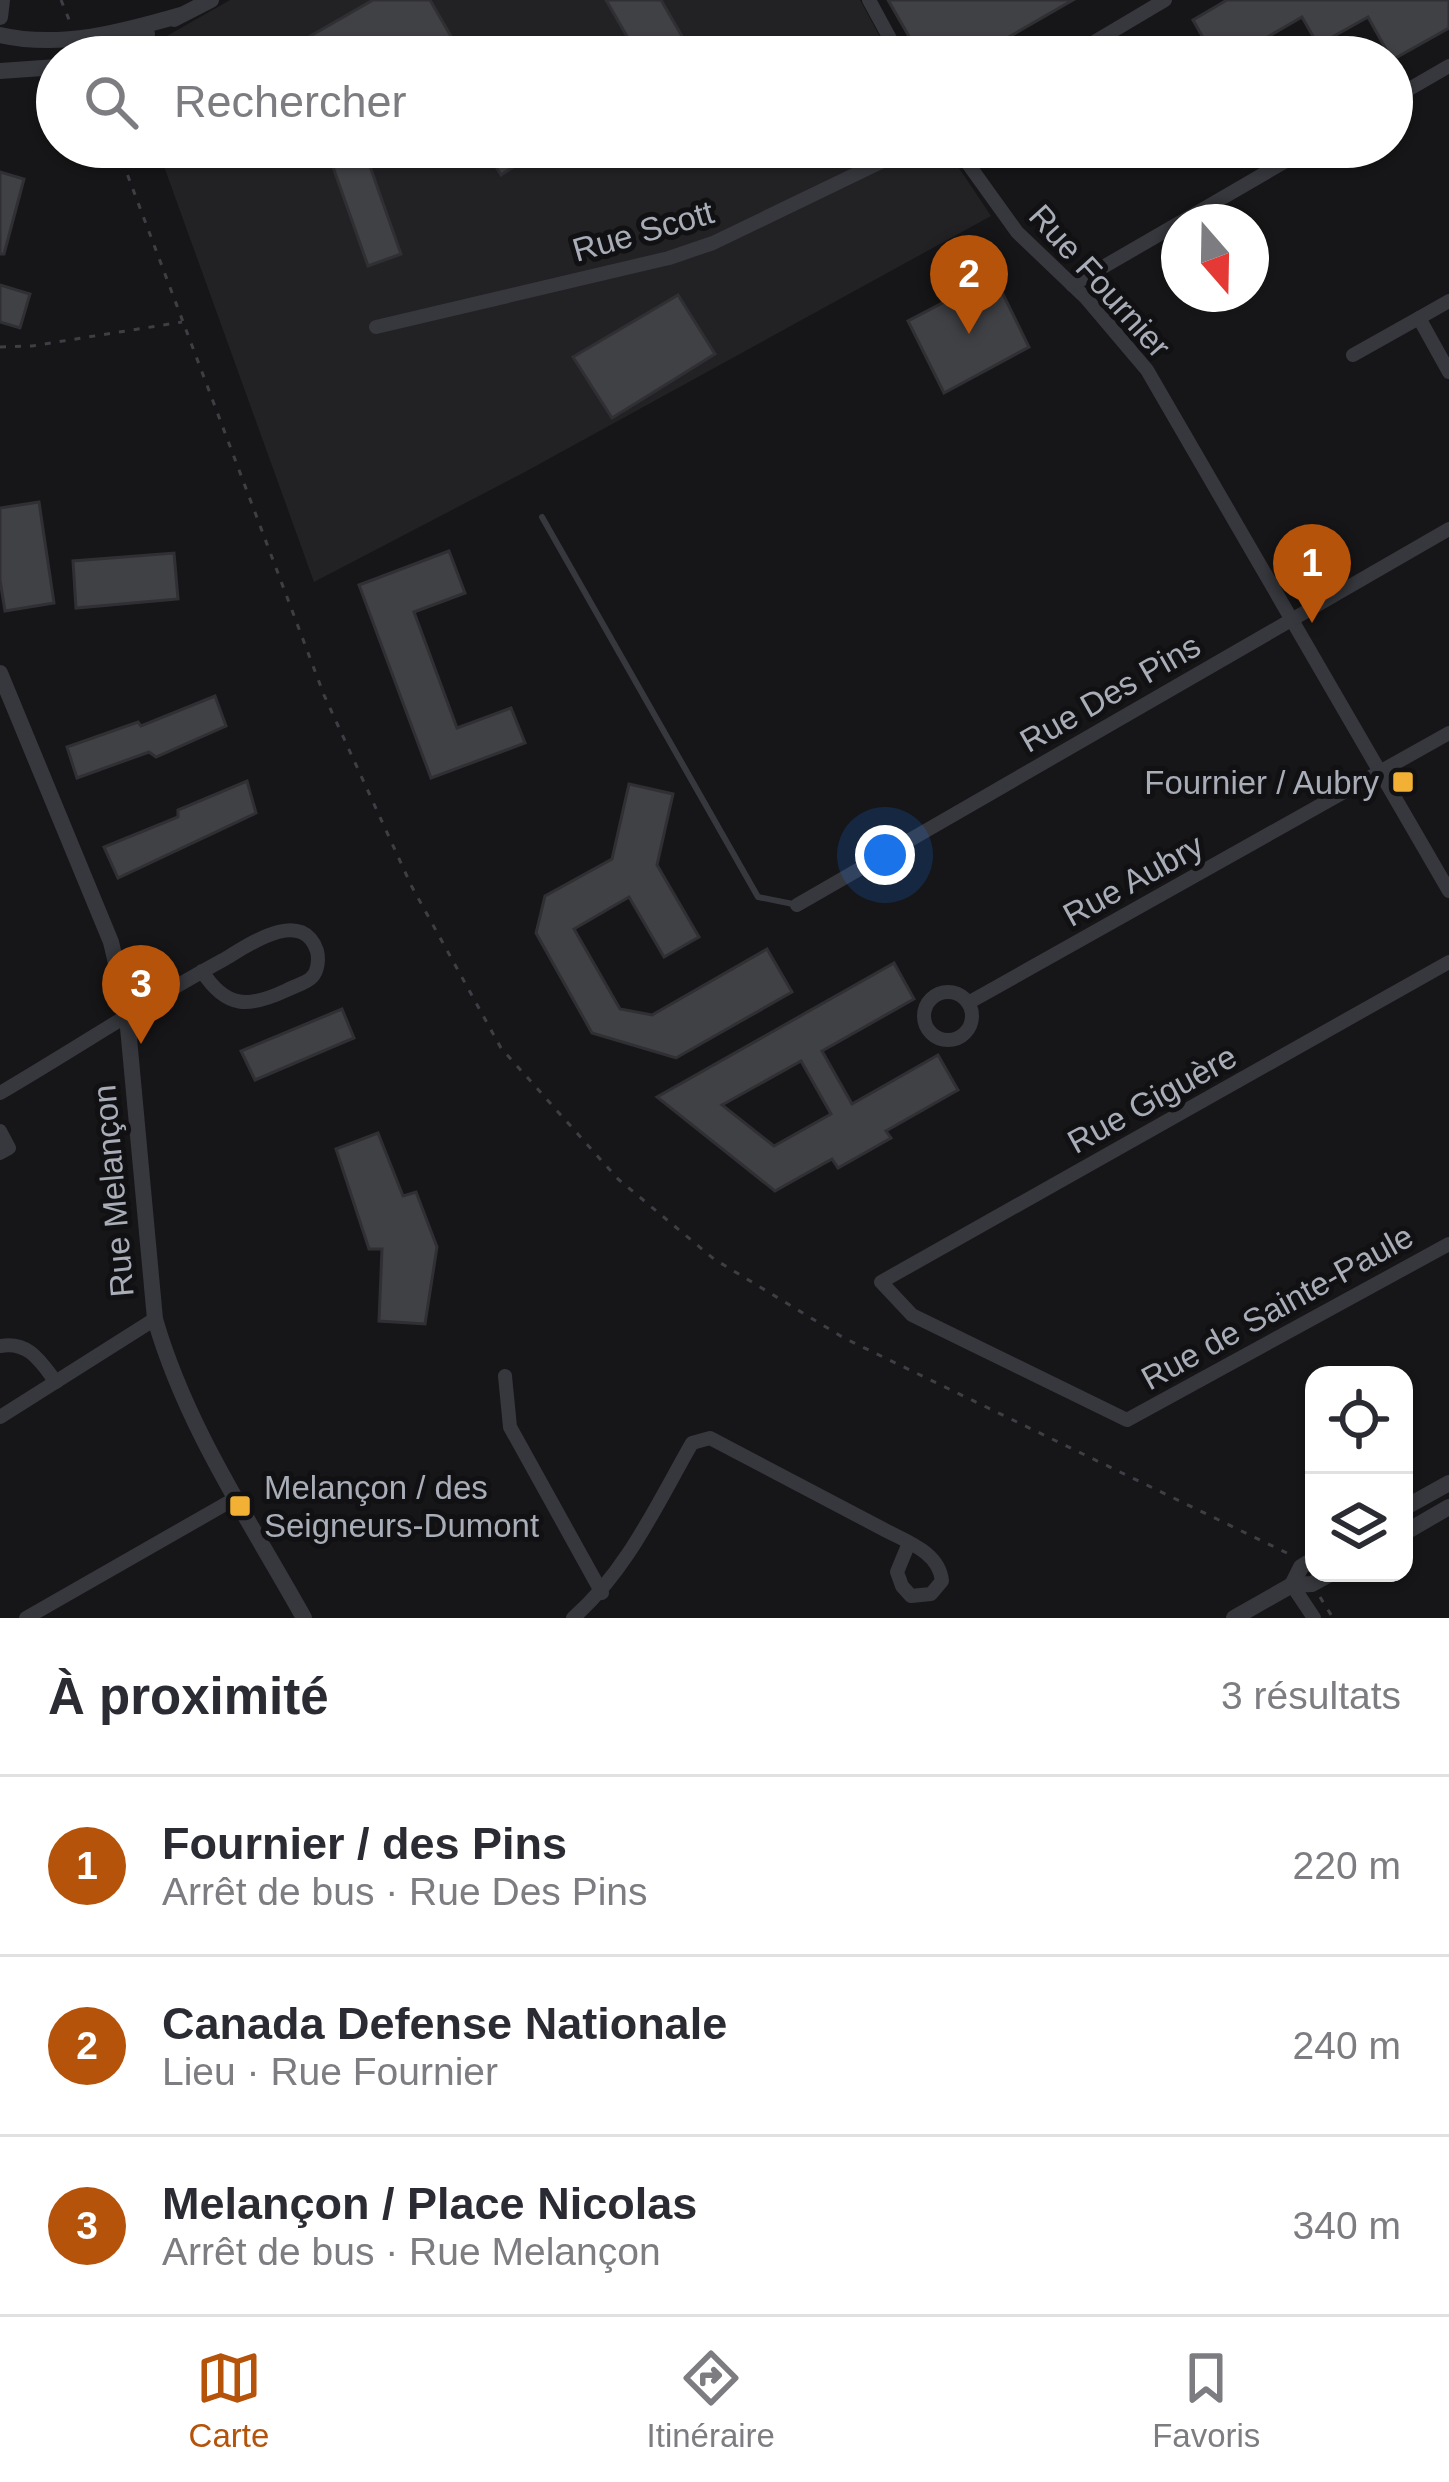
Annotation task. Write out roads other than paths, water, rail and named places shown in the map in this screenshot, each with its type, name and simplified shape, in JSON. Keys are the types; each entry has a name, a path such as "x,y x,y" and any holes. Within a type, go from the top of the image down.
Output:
{"street":[{"path":"0,17 2,0"},
{"path":"137,36 211,0"},
{"path":"869,0 889,36"},
{"path":"1104,36 1165,0"},
{"path":"98,36 181,15"},
{"path":"0,35 36,41"},
{"path":"1413,87 1449,66"},
{"path":"0,71 36,68"},
{"name":"Rue Scott","path":"376,327 669,258 713,243 868,168"},
{"name":"Rue Fournier","path":"971,168 1017,232 1072,285 1147,370 1449,891"},
{"path":"1211,204 1274,168"},
{"path":"1072,285 1161,233"},
{"path":"1353,356 1449,301"},
{"path":"1419,318 1449,372"},
{"name":"Rue Des Pins","path":"797,905 1449,529"},
{"name":"Rue Melançon","path":"0,674 111,942 128,1019 155,1319 169,1366 186,1408 304,1618"},
{"name":"Rue Aubry","path":"968,1003 1449,734"},
{"path":"0,1093 202,971 282,929 301,932 316,946 319,964 312,978 262,1002 229,1000 215,992 202,971"},
{"name":"Rue Giguère","path":"881,1282 1449,962"},
{"path":"0,1131 8,1148 0,1153"},
{"name":"Rue de Sainte-Paule","path":"881,1282 912,1315 1126,1420 1449,1244"},
{"path":"0,1417 155,1319"},
{"path":"0,1346 17,1343 36,1355 56,1382"},
{"path":"505,1376 510,1427 602,1593"},
{"path":"573,1618 602,1593 692,1443 710,1438 909,1543"},
{"path":"1413,1503 1449,1483"},
{"path":"26,1618 236,1498"},
{"path":"1413,1528 1449,1508"},
{"path":"1292,1585 1305,1565"},
{"path":"1234,1618 1292,1585 1316,1582"},
{"path":"1292,1585 1314,1618"}],"lane":[{"path":"542,517 758,897 797,905"}],"place":[{"name":"Canada Defense Nationale","path":"969,334"},
{"name":"Fournier / des Pins","path":"1312,623"},
{"name":"Fournier / Aubry","path":"1403,782"},
{"name":"Melançon / Place Nicolas","path":"141,1044"},
{"name":"Melançon / des Seigneurs-Dumont","path":"240,1506"}]}
